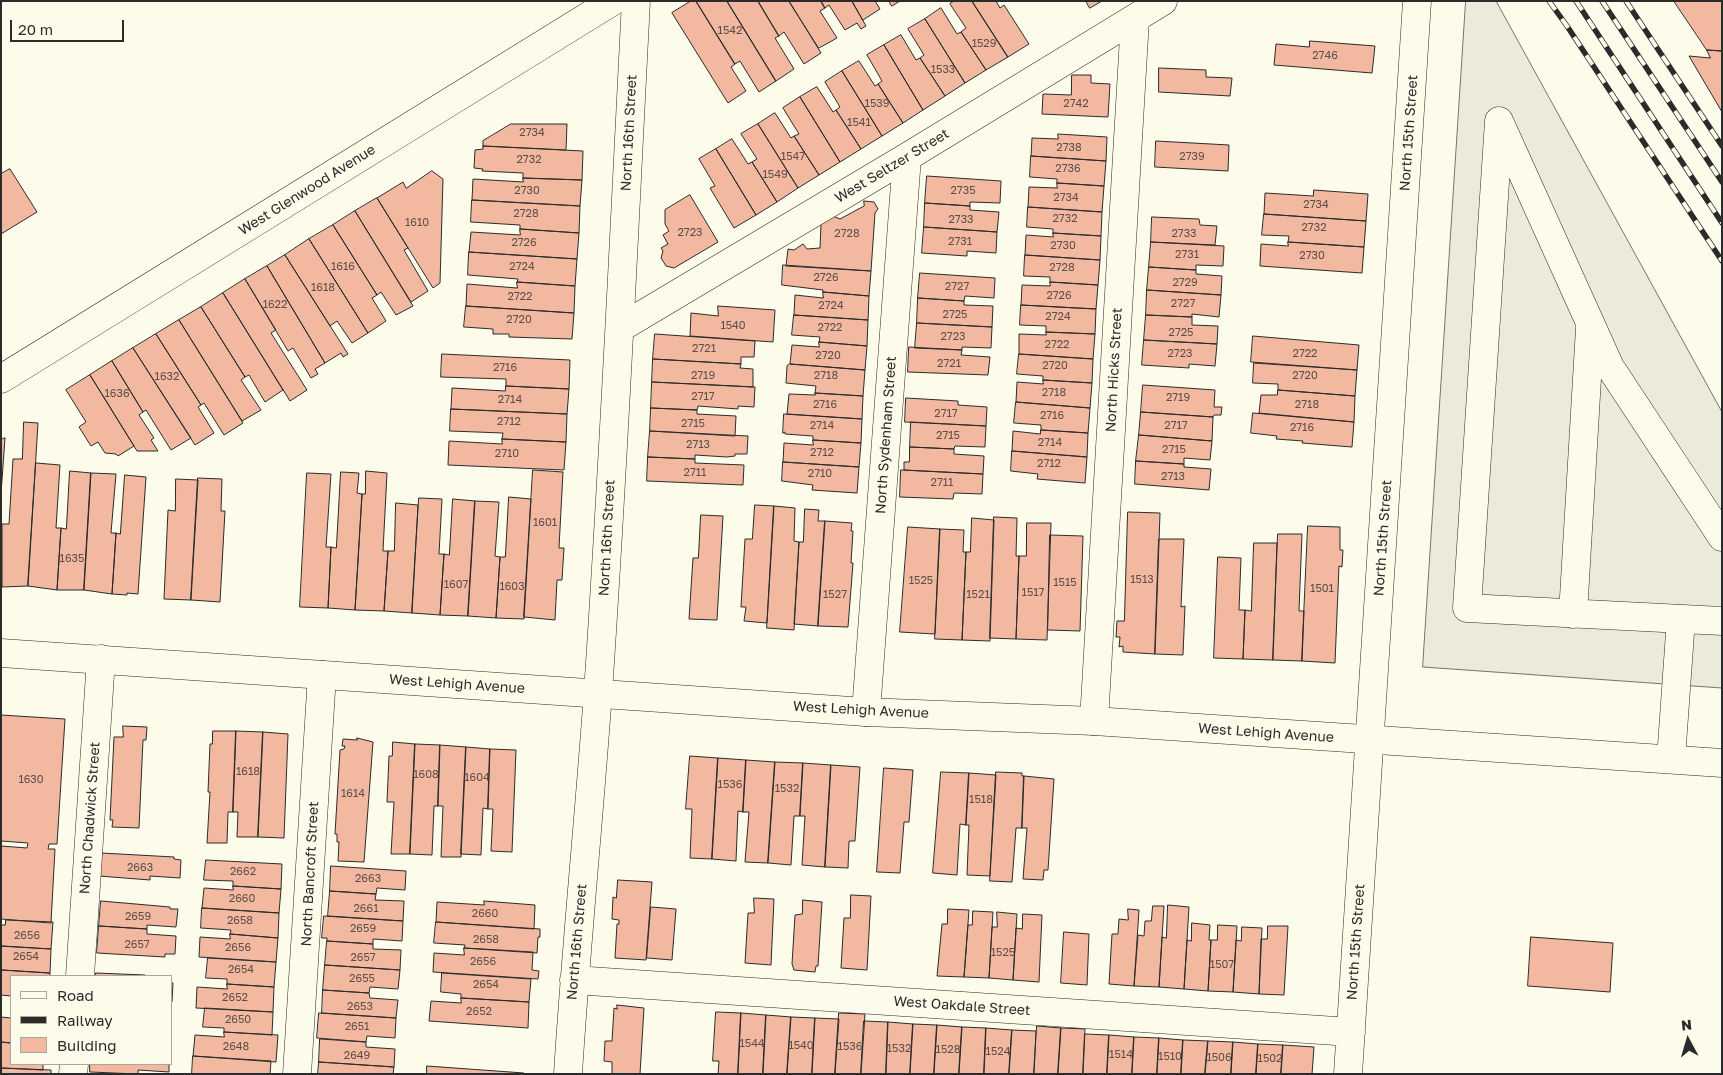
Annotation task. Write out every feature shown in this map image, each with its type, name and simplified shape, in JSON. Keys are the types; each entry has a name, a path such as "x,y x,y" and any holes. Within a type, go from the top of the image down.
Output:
{"street":[{"name":"West Glenwood Avenue","path":"1,379 613,1"},
{"name":"North 16th Street","path":"568,1074 598,693 620,328 636,1"},
{"name":"West Seltzer Street","path":"620,328 907,157 1162,1"},
{"name":"North 15th Street","path":"1348,1074 1417,1"},
{"name":"North Hicks Street","path":"1094,721 1135,19"},
{"path":"1722,537 1610,367 1499,120 1467,608 1722,621"},
{"name":"North Sydenham Street","path":"866,712 907,157"},
{"path":"1573,614 1590,325"},
{"path":"1670,759 1681,619"},
{"name":"West Lehigh Avenue","path":"1,653 866,712 1094,721 1370,741 1722,763"},
{"name":"North Chadwick Street","path":"80,975 101,660"},
{"name":"North Bancroft Street","path":"298,1074 322,674"},
{"name":"West Oakdale Street","path":"574,980 1350,1032"}],"shaded area":[{"path":"1466,1 1496,1 1722,412 1722,688 1423,667"}],"building":[{"path":"691,1 696,1 735,64 731,67 746,91 728,103 672,13"},
{"path":"696,1 727,1 776,81 759,92 740,61 735,64"},
{"path":"727,1 758,1 779,36 775,38 794,69 776,81"},
{"path":"758,1 789,1 821,53 804,64 784,32 779,36"},
{"path":"789,1 821,1 825,8 820,11 837,38 819,48"},
{"path":"821,1 852,1 866,26 861,29 857,23 845,30 829,5 825,8"},
{"path":"852,1 875,1 880,9 863,20"},
{"path":"889,1 900,1 892,6"},
{"path":"954,1 972,1 1008,57 986,70 961,32 966,28 950,4"},
{"path":"972,1 996,1 1000,8 1004,5 1029,44 1008,57"},
{"path":"1086,1 1102,1 1090,8"},
{"path":"1674,1 1722,1 1722,51 1707,50"},
{"path":"941,8 957,34 961,32 986,70 965,83 925,19"},
{"path":"925,19 965,83 945,96 920,58 924,55 908,29"},
{"path":"901,35 916,60 920,58 945,96 923,110 884,45"},
{"path":"1310,41 1375,46 1372,73 1274,65 1276,44 1309,47"},
{"path":"884,45 923,110 903,123 878,84 882,81 867,55"},
{"path":"1707,50 1722,51 1722,112 1689,56 1710,58"},
{"path":"859,61 875,86 878,84 903,123 882,136 842,71"},
{"path":"1159,68 1206,70 1206,77 1232,78 1230,96 1159,92"},
{"path":"842,71 882,136 861,149 836,110 840,107 825,82"},
{"path":"1072,75 1091,75 1091,83 1110,84 1108,117 1042,114 1043,94 1071,95"},
{"path":"817,87 833,112 836,110 861,149 840,162 800,97"},
{"path":"800,97 840,162 819,175 794,136 799,134 783,108"},
{"path":"775,113 791,138 794,136 819,175 798,188 758,124"},
{"path":"511,124 567,124 566,150 483,146 483,141"},
{"path":"758,124 798,188 777,202 752,162 757,159 741,134"},
{"path":"1058,134 1107,137 1106,161 1031,156 1032,138 1058,139"},
{"path":"732,139 748,164 752,162 777,202 756,215 716,149"},
{"path":"1156,141 1229,145 1228,171 1155,167"},
{"path":"483,146 583,151 582,180 523,178 523,173 482,171 483,169 474,168 475,150 483,149"},
{"path":"716,149 756,215 734,228 710,188 715,186 699,159"},
{"path":"1031,156 1106,161 1104,186 1057,183 1057,179 1030,177"},
{"path":"10,169 37,212 1,234 1,174"},
{"path":"432,171 443,179 440,283 433,288 377,198 403,182 406,188"},
{"path":"927,176 1001,181 1000,203 970,202 970,206 925,203"},
{"path":"523,178 582,180 580,206 472,200 473,179 523,182"},
{"path":"1057,183 1104,186 1102,212 1028,207 1029,187 1057,188"},
{"path":"1314,190 1368,194 1366,221 1264,214 1265,193 1313,196"},
{"path":"690,195 718,242 674,268 666,266 661,258 663,251 661,248 668,244 663,235 669,231 665,224 665,210"},
{"path":"377,198 408,248 404,250 428,291 411,302 355,211"},
{"path":"472,200 580,206 579,233 520,229 520,225 471,222"},
{"path":"864,201 874,202 878,209 875,213 871,271 786,266 788,249 794,250 803,244 807,249 820,248 821,224 833,216 840,219 864,206"},
{"path":"925,203 970,206 970,210 999,212 997,232 924,227"},
{"path":"1028,207 1102,212 1101,236 1053,233 1053,229 1027,227"},
{"path":"355,211 413,306 396,315 381,292 377,295 333,225"},
{"path":"1264,214 1366,221 1364,247 1288,242 1289,236 1262,235"},
{"path":"1152,217 1199,219 1200,225 1217,226 1215,245 1151,242"},
{"path":"333,225 377,295 372,298 386,321 368,333 309,239"},
{"path":"924,227 997,232 996,253 967,251 967,256 922,253"},
{"path":"520,229 579,233 577,259 469,252 471,232 520,235"},
{"path":"1053,233 1101,236 1100,260 1025,255 1026,235 1053,237"},
{"path":"309,239 368,333 352,343 337,321 330,326 285,255"},
{"path":"1151,242 1224,246 1223,266 1196,265 1196,270 1149,267"},
{"path":"1288,242 1364,247 1362,273 1260,266 1261,244 1288,246"},
{"path":"469,252 577,259 575,286 517,282 518,279 468,275"},
{"path":"285,255 348,354 343,357 341,353 325,363 267,266"},
{"path":"1025,255 1100,260 1098,285 1050,282 1050,277 1024,276"},
{"path":"783,265 871,271 869,296 823,292 823,290 782,285"},
{"path":"267,266 325,363 315,369 318,374 311,378 293,348 288,351 245,279"},
{"path":"1149,267 1196,270 1196,274 1222,276 1221,295 1147,290"},
{"path":"920,273 995,278 994,298 965,296 964,301 918,298"},
{"path":"245,279 276,330 271,333 307,390 290,401 223,293"},
{"path":"517,282 575,286 574,313 466,306 467,284 517,288"},
{"path":"1050,282 1098,285 1096,309 1021,305 1022,285 1050,286"},
{"path":"1147,290 1221,295 1219,317 1192,314 1192,317 1146,315"},
{"path":"823,292 869,296 868,320 794,315 795,295 823,298"},
{"path":"223,293 283,390 265,402 249,375 245,377 201,307"},
{"path":"918,298 964,301 964,305 993,306 992,327 917,323"},
{"path":"1021,305 1096,309 1095,334 1046,332 1046,326 1020,325"},
{"path":"466,306 574,313 572,339 509,337 509,334 493,334 493,329 464,327"},
{"path":"718,306 775,310 773,342 690,336 691,313 718,316"},
{"path":"201,307 245,377 241,380 261,410 242,421 179,320"},
{"path":"794,315 868,320 867,346 819,342 820,337 792,335"},
{"path":"1146,315 1192,317 1192,325 1218,326 1217,344 1144,340"},
{"path":"179,320 243,423 224,435 204,403 201,405 156,334"},
{"path":"917,323 992,327 991,348 962,347 962,350 915,348"},
{"path":"1046,332 1095,334 1093,359 1019,354 1019,334 1046,335"},
{"path":"156,334 201,405 198,407 214,433 195,445 133,348"},
{"path":"655,334 755,341 754,357 741,357 741,364 653,359"},
{"path":"1253,336 1359,345 1357,370 1251,362"},
{"path":"1144,340 1217,344 1215,366 1189,364 1189,368 1142,365"},
{"path":"819,342 867,346 865,370 790,364 792,345 819,347"},
{"path":"909,347 962,350 961,355 990,357 988,375 908,372"},
{"path":"133,348 191,438 171,450 146,410 143,412 112,361"},
{"path":"442,354 570,360 569,389 506,386 506,379 441,377"},
{"path":"1019,354 1093,359 1092,383 1043,380 1043,376 1017,374"},
{"path":"653,359 741,364 740,368 753,369 753,387 652,382"},
{"path":"112,361 143,412 139,415 154,438 151,440 158,451 137,451 90,375"},
{"path":"1254,363 1357,370 1355,396 1278,390 1278,384 1253,383"},
{"path":"790,364 865,370 863,396 815,393 816,386 786,383 787,366"},
{"path":"90,375 134,446 118,456 105,453 98,442 91,446 79,427 86,422 66,390"},
{"path":"1043,380 1092,383 1090,408 1016,402 1017,382 1043,384"},
{"path":"652,382 755,387 754,407 738,406 738,409 698,406 697,410 651,408"},
{"path":"1143,385 1215,390 1214,407 1222,407 1221,415 1214,415 1213,417 1141,412"},
{"path":"506,386 569,389 567,414 451,409 452,388 505,391"},
{"path":"1278,390 1355,396 1354,422 1259,413 1261,395 1277,395"},
{"path":"815,393 863,396 862,419 787,414 789,394 815,395"},
{"path":"906,398 958,401 958,405 987,407 986,426 905,422"},
{"path":"1016,402 1090,408 1088,433 1041,430 1041,425 1014,423"},
{"path":"651,408 697,410 697,414 736,416 735,436 650,431"},
{"path":"451,409 567,414 566,442 502,439 503,433 450,431"},
{"path":"1141,412 1213,417 1212,441 1139,435"},
{"path":"1253,413 1354,422 1352,447 1302,443 1303,441 1276,439 1277,436 1251,433"},
{"path":"784,414 862,419 861,443 813,440 813,436 785,434 785,432 783,433"},
{"path":"24,422 38,423 28,586 2,587 2,524 9,524 13,459 22,459"},
{"path":"911,422 986,426 985,447 955,446 954,449 910,447"},
{"path":"1041,430 1088,433 1087,457 1012,451 1013,431 1040,434"},
{"path":"650,431 748,436 747,454 735,454 735,456 727,457 695,455 695,459 648,457"},
{"path":"1139,435 1212,441 1210,460 1184,458 1184,464 1136,461"},
{"path":"5,438 1,494 1,440"},
{"path":"502,439 566,442 564,470 448,465 449,441 502,444"},
{"path":"813,440 861,443 859,467 783,462 784,443 813,445"},
{"path":"910,447 954,449 954,454 984,456 983,474 904,470 904,462 909,462"},
{"path":"1012,451 1087,457 1085,483 1037,479 1038,474 1011,471"},
{"path":"648,457 695,459 695,463 744,465 743,485 647,481"},
{"path":"1136,461 1184,464 1184,467 1211,469 1209,490 1135,484"},
{"path":"783,462 859,467 857,493 812,490 813,485 782,481"},
{"path":"36,463 60,465 56,528 61,528 57,590 28,586"},
{"path":"533,470 563,472 559,548 564,548 562,580 557,580 555,620 524,617"},
{"path":"901,470 983,474 982,494 954,493 953,499 900,497"},
{"path":"70,471 91,473 84,590 57,590 61,528 66,529"},
{"path":"366,471 387,473 383,551 388,551 384,611 355,610 362,494 365,494"},
{"path":"341,472 359,473 357,493 362,494 355,610 328,608 331,547 336,548"},
{"path":"91,473 116,474 111,533 116,533 112,594 84,590"},
{"path":"307,473 331,474 326,547 331,547 328,608 300,607"},
{"path":"125,475 146,477 138,594 127,593 127,595 112,594 116,533 120,534"},
{"path":"198,478 222,479 221,511 225,511 220,602 191,600"},
{"path":"176,479 198,480 191,600 164,599 168,510 175,511"},
{"path":"509,497 531,499 524,619 496,618 500,557 505,557"},
{"path":"419,498 442,499 439,554 444,554 440,615 412,613"},
{"path":"453,499 475,501 468,616 440,615 444,554 449,555"},
{"path":"475,501 499,502 495,556 500,557 496,618 468,616"},
{"path":"396,503 418,505 412,613 384,611 388,551 394,551"},
{"path":"755,505 774,506 767,623 744,621 746,607 741,607 745,539 752,539"},
{"path":"774,506 795,508 794,541 799,542 794,630 767,628"},
{"path":"805,509 819,510 818,521 825,521 818,626 794,624 799,542 803,542"},
{"path":"1128,512 1160,513 1155,654 1123,652 1123,646 1119,647 1120,637 1116,637 1117,621 1124,621"},
{"path":"701,515 723,516 717,620 689,619 693,558 698,558"},
{"path":"994,517 1017,518 1016,556 1019,556 1016,639 990,638"},
{"path":"972,518 994,520 990,641 962,640 966,552 970,552"},
{"path":"825,521 852,523 851,563 853,563 848,627 818,626"},
{"path":"1027,523 1051,523 1047,640 1016,639 1019,556 1026,556"},
{"path":"1308,526 1340,527 1340,550 1343,550 1342,567 1339,566 1335,663 1302,661"},
{"path":"908,527 940,529 935,634 900,632"},
{"path":"940,529 964,530 963,552 966,552 962,640 935,639"},
{"path":"1278,534 1302,534 1299,611 1304,611 1302,661 1273,660"},
{"path":"1050,535 1083,536 1080,631 1048,630"},
{"path":"1159,539 1184,539 1181,607 1185,606 1183,655 1155,654"},
{"path":"1254,543 1277,543 1273,660 1243,659 1245,610 1251,611"},
{"path":"1218,557 1241,558 1239,610 1245,610 1243,659 1214,658"},
{"path":"1,715 65,719 57,844 49,844 48,849 55,849 51,923 1,919 1,846 27,848 28,843 1,841"},
{"path":"123,726 147,727 146,740 143,740 139,828 112,827 113,820 110,820 114,737 123,737"},
{"path":"213,731 236,731 233,812 228,812 227,843 207,843 210,744 212,744"},
{"path":"236,731 263,732 258,837 237,837 238,812 233,812"},
{"path":"263,732 288,734 284,838 258,837"},
{"path":"357,738 373,742 364,862 338,861 339,842 337,842 337,834 335,834 340,750 344,749 345,746 342,746 343,739 357,740"},
{"path":"393,742 415,744 410,854 391,854 394,802 387,802 389,756 392,756"},
{"path":"415,744 440,745 438,806 434,806 432,855 410,854"},
{"path":"440,745 466,747 461,857 441,857 443,806 438,806"},
{"path":"466,747 490,749 488,809 483,808 481,855 461,854"},
{"path":"490,749 516,750 512,852 491,851 493,809 488,809"},
{"path":"690,756 718,758 712,859 690,858 692,809 686,809"},
{"path":"718,758 746,760 743,812 738,811 736,861 712,859"},
{"path":"746,760 775,762 768,863 745,862 749,812 743,812"},
{"path":"775,762 803,763 800,816 794,816 791,865 768,863"},
{"path":"803,763 831,765 825,867 802,865 805,816 800,816"},
{"path":"831,765 860,767 855,841 849,841 848,868 825,867"},
{"path":"884,768 913,770 909,822 904,822 900,873 877,872"},
{"path":"941,772 969,773 966,825 960,824 957,875 933,873"},
{"path":"996,772 1022,773 1022,776 1024,776 1022,828 1016,828 1012,882 990,881"},
{"path":"969,773 996,775 990,876 967,875 969,825 966,825"},
{"path":"1024,776 1054,779 1048,870 1044,870 1043,880 1023,879 1027,828 1022,828"},
{"path":"101,853 174,857 174,859 181,860 180,878 150,876 150,880 99,876"},
{"path":"206,860 282,864 281,889 233,886 233,881 204,880"},
{"path":"331,866 406,871 405,890 377,888 376,894 330,891"},
{"path":"618,880 652,882 646,960 615,958 617,924 619,924 619,920 612,919 613,897 616,898"},
{"path":"233,886 281,889 279,913 202,908 204,888 233,890"},
{"path":"330,891 376,894 375,900 404,901 403,921 328,916"},
{"path":"851,895 871,896 867,970 841,968 844,918 850,918"},
{"path":"754,898 774,899 771,965 745,963 748,913 754,913"},
{"path":"803,900 822,902 818,966 816,966 815,972 794,970 792,964 795,915 802,914"},
{"path":"101,901 178,909 176,927 147,925 147,929 99,926"},
{"path":"484,901 535,905 534,929 436,922 437,902 484,905"},
{"path":"1168,905 1189,907 1184,989 1159,987 1162,937 1166,938"},
{"path":"1153,906 1164,906 1159,987 1134,986 1138,935 1144,936 1145,921 1151,921"},
{"path":"651,907 676,909 672,960 647,958"},
{"path":"202,908 279,913 278,938 230,934 231,930 201,928"},
{"path":"948,909 969,910 964,977 937,976 942,924 947,924"},
{"path":"1128,909 1139,910 1134,986 1109,984 1112,934 1118,934 1119,919 1128,920"},
{"path":"973,911 993,912 989,978 964,977 968,925 972,925"},
{"path":"997,912 1017,914 1013,980 989,978 992,927 997,927"},
{"path":"1023,914 1042,915 1039,982 1013,980 1016,928 1022,929"},
{"path":"324,916 403,921 402,941 373,939 373,944 327,941 327,938 322,938"},
{"path":"6,920 53,922 51,949 1,946 1,925 5,925"},
{"path":"436,922 540,929 537,953 464,948 465,945 434,943"},
{"path":"1192,923 1210,925 1208,991 1184,989 1187,940 1191,941"},
{"path":"1218,925 1237,926 1233,992 1208,991 1211,940 1217,940"},
{"path":"99,926 147,929 147,934 176,936 175,954 165,954 165,957 97,953"},
{"path":"1268,926 1288,926 1284,995 1259,994 1261,939 1267,939"},
{"path":"1242,927 1262,928 1259,994 1233,992 1236,940 1241,941"},
{"path":"1064,932 1089,934 1087,985 1061,983"},
{"path":"230,934 278,938 276,962 199,957 200,937 230,939"},
{"path":"1531,937 1613,943 1610,992 1528,986"},
{"path":"327,941 373,944 373,949 401,950 400,970 325,965"},
{"path":"1,946 51,949 50,973 2,970"},
{"path":"464,948 533,952 532,970 539,971 538,979 433,972 434,953 464,955"},
{"path":"208,958 276,962 274,987 227,984 227,979 206,978"},
{"path":"325,965 400,970 398,989 370,987 369,993 323,990"},
{"path":"2,970 50,973 50,975 10,975 10,996 1,995"},
{"path":"96,973 145,975 96,975"},
{"path":"442,973 531,979 529,1002 461,998 461,994 441,992"},
{"path":"227,984 274,987 273,1012 196,1008 197,987 227,989"},
{"path":"323,990 369,993 370,998 398,1000 396,1018 322,1013"},
{"path":"461,998 529,1002 528,1028 429,1021 431,1001 461,1003"},
{"path":"617,1005 644,1008 640,1074 612,1074 612,1062 604,1061 605,1041 612,1041 614,1008 617,1009"},
{"path":"205,1008 273,1012 272,1035 224,1032 224,1028 203,1027"},
{"path":"716,1012 741,1013 738,1074 718,1074 719,1061 713,1061"},
{"path":"319,1013 396,1018 395,1038 367,1036 366,1042 317,1038"},
{"path":"741,1013 766,1015 763,1074 738,1074"},
{"path":"839,1013 865,1014 861,1074 835,1074"},
{"path":"766,1015 791,1017 787,1074 763,1074"},
{"path":"1,1017 10,1018 10,1043 1,1042"},
{"path":"791,1017 815,1018 812,1074 787,1074"},
{"path":"815,1018 839,1019 835,1074 812,1074"},
{"path":"864,1021 888,1022 886,1074 861,1074"},
{"path":"888,1022 913,1024 910,1074 886,1074"},
{"path":"913,1024 937,1025 934,1074 910,1074"},
{"path":"937,1025 962,1027 959,1074 934,1074"},
{"path":"1037,1026 1061,1028 1058,1074 1034,1074"},
{"path":"962,1027 986,1028 984,1074 959,1074"},
{"path":"986,1028 1012,1030 1009,1074 984,1074"},
{"path":"1061,1028 1085,1029 1083,1074 1058,1074"},
{"path":"1012,1030 1036,1031 1034,1074 1009,1074"},
{"path":"224,1032 278,1035 276,1062 193,1056 195,1035 224,1037"},
{"path":"1085,1034 1109,1035 1107,1074 1083,1074"},
{"path":"1109,1035 1134,1037 1132,1074 1107,1074"},
{"path":"1134,1037 1159,1038 1157,1074 1132,1074"},
{"path":"1159,1038 1183,1040 1181,1074 1157,1074"},
{"path":"320,1039 366,1042 366,1047 395,1049 394,1067 319,1062"},
{"path":"1183,1040 1208,1041 1205,1074 1181,1074"},
{"path":"1208,1041 1233,1042 1231,1074 1205,1074"},
{"path":"1,1042 10,1043 10,1065 43,1065 43,1070 1,1068"},
{"path":"1233,1042 1258,1044 1256,1074 1231,1074"},
{"path":"1258,1044 1283,1045 1281,1074 1256,1074"},
{"path":"1283,1045 1314,1047 1312,1074 1281,1074"},
{"path":"193,1056 271,1061 270,1074 192,1074"},
{"path":"319,1062 394,1067 393,1074 318,1074"},
{"path":"90,1065 169,1065 169,1072 138,1070 138,1074 90,1072"},
{"path":"427,1066 524,1073 524,1074 427,1074"},
{"path":"1,1068 51,1070 51,1074 1,1074"}],"railway":[{"path":"1549,1 1722,261"},
{"path":"1576,1 1722,223"},
{"path":"1602,1 1722,182"},
{"path":"1626,1 1722,146"}]}
